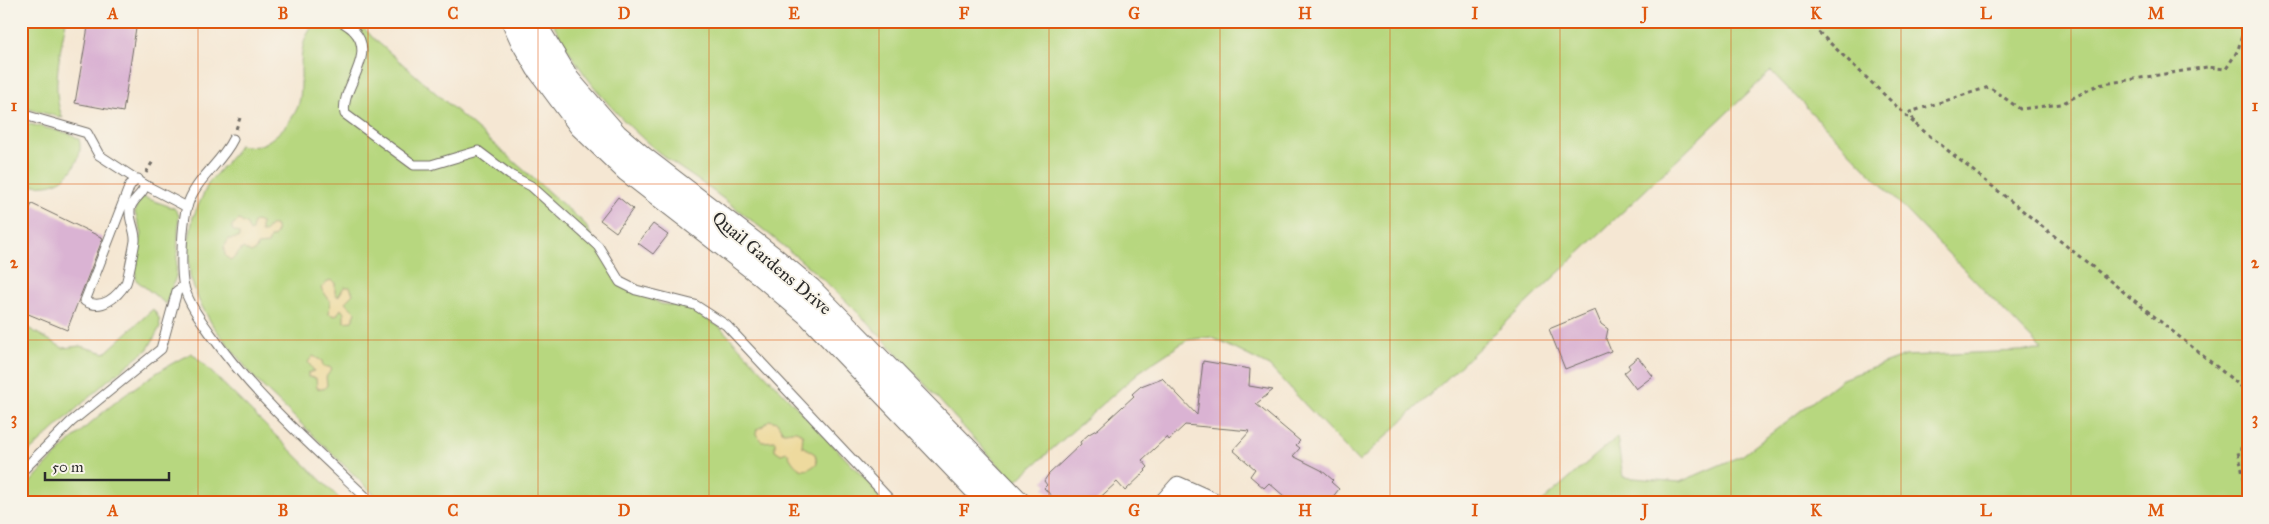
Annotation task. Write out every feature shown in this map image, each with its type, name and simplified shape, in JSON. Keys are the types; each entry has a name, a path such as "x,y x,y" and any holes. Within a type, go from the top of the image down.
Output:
{"main road":[{"name":"Quail Gardens Drive","path":"514,21 522,41 538,67 580,125 628,170 762,274 808,313 990,503"},
{"name":"Quail Gardens Drive","path":"532,21 568,81 615,135 810,290 1018,503"}],"street":[{"path":"1163,503 1178,486 1216,503"}],"lane":[{"path":"341,21 355,31 360,45 360,62 343,105 345,114 414,165 431,165 478,151 510,175 531,186 598,246 620,282 636,290 696,305 726,325 893,503"},
{"path":"21,114 87,133 99,154 141,182 187,207"},
{"path":"233,139 230,147 198,184 187,207 183,244 184,286 195,312 240,372 273,409 372,503"},
{"path":"141,182 144,192 132,202 130,213 135,240 127,281 109,301 101,305 91,304 85,300 130,185 141,182"},
{"path":"23,467 86,408 161,348 177,291 184,286"}],"path":[{"path":"1808,21 1915,124 2248,392"},
{"path":"1915,124 1910,112 1989,87 2020,110 2061,104 2098,85 2207,67 2226,70 2238,50 2246,21"},
{"path":"2248,440 2238,452 2248,495"}],"green space":[{"path":"21,21 66,21 59,57 57,83 59,108 63,118 21,107"},
{"path":"317,21 359,22 372,37 584,223 619,280 661,304 685,307 719,326 869,483 885,503 383,503 255,379 213,326 199,301 190,277 188,246 193,217 209,182 234,154 239,145 254,146 270,140 291,119 299,104 301,58 305,39"},
{"path":"552,21 2248,21 2248,503 1540,503 1617,437 1623,477 1680,482 1743,455 1842,379 1905,356 2042,350 1771,71 1359,462 1269,366 1211,337 1187,340 1139,372 1015,482 889,345 830,286 799,258 750,219 658,152 635,132 583,72 561,39"},
{"path":"21,122 71,134 79,139 80,151 76,164 62,179 49,185 21,185"},
{"path":"143,197 174,208 179,215 176,276 166,304 136,280 135,258 142,234 135,213 137,202"},
{"path":"153,309 159,318 160,327 148,349 107,381 21,459 21,324 63,348 80,346 105,353"},
{"path":"192,353 344,503 21,503 21,493 58,453 100,415 145,380"}],"sand":[{"path":"239,220 247,225 250,232 252,231 253,223 256,221 261,223 261,232 265,232 271,225 275,225 277,231 274,237 270,238 268,244 257,245 256,250 251,253 243,248 231,261 225,255 224,247 229,239 239,238 239,233 232,230 232,225"},
{"path":"330,280 335,283 335,293 338,297 344,287 350,287 353,294 345,302 356,313 352,321 344,322 344,313 341,309 336,316 329,314 330,301 321,288"},
{"path":"313,356 322,361 323,367 332,369 326,377 327,385 324,389 317,388 316,378 308,377 308,373 314,371 308,362"},
{"path":"769,420 777,422 783,432 795,431 803,435 802,446 815,454 817,463 812,467 802,470 795,465 787,452 781,454 775,450 775,441 762,442 756,434 757,429"}],"building":[{"path":"89,21 137,21 123,112 75,103"},
{"path":"618,197 633,209 616,232 600,220"},
{"path":"32,204 103,238 67,330 21,311 21,227"},
{"path":"653,224 668,235 653,254 638,243"},
{"path":"1595,310 1601,324 1608,329 1606,339 1611,351 1565,369 1549,329"},
{"path":"1638,357 1653,376 1636,389 1624,373 1630,368 1628,365"},
{"path":"1203,361 1250,369 1249,386 1273,390 1256,404 1300,441 1296,445 1300,448 1293,456 1321,470 1333,480 1331,482 1339,489 1328,503 1292,503 1269,483 1264,488 1250,476 1255,469 1233,450 1250,431 1185,425 1169,440 1167,437 1142,460 1148,467 1146,471 1125,491 1117,482 1094,503 1058,503 1044,488 1047,485 1044,481 1048,475 1081,444 1080,442 1098,429 1134,396 1132,394 1141,386 1162,378 1197,415"}]}
